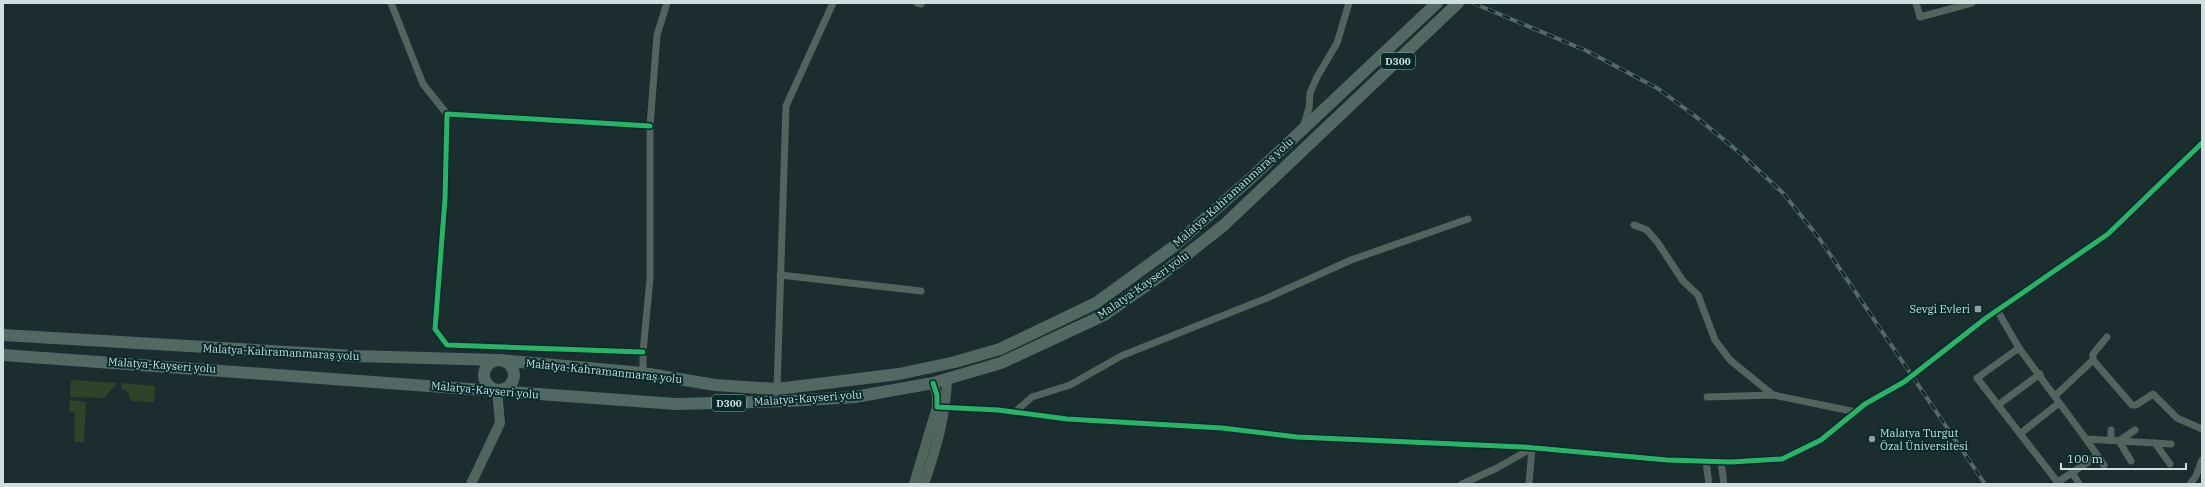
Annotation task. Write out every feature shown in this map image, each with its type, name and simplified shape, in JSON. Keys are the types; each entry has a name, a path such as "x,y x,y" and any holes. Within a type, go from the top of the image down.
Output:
{"highway":[{"name":"Malatya-Kahramanmaraş yolu","path":"3,335 355,356 498,360 643,373 715,385 777,389 899,374 955,362 1000,349 1096,303 1173,247 1251,178 1437,3"},
{"name":"Malatya-Kayseri yolu","path":"3,355 676,404 789,401 855,397 933,383 1001,363 1104,314 1160,275 1224,225 1458,3"},
{"path":"498,360 511,366 514,375 511,384 497,390 488,386 485,382 484,372 489,363 498,360"}],"main road":[{"path":"914,484 941,407 947,379"},
{"path":"924,484 938,444 941,407 933,383"},
{"path":"471,484 500,423 497,390"}],"street":[{"path":"391,3 423,84 446,114 445,199 436,329 447,345 643,352"},
{"path":"643,373 643,352 650,279 650,126 657,35 667,3"},
{"path":"777,389 786,106 834,3"},
{"path":"1302,129 1309,108 1310,93 1317,77 1337,43 1349,3"},
{"path":"1916,3 1920,17 1972,3"},
{"path":"446,114 650,126"},
{"path":"941,407 1015,412 1067,419 1222,428 1297,438 1532,448 1659,460 1722,462 1782,459 1821,440 1865,404 1904,382 1997,310 2108,234 2202,143"},
{"path":"1015,412 1032,397 1070,385 1121,356 1267,298 1351,260 1468,219"},
{"path":"1634,225 1647,230 1683,281 1698,295 1714,340 1730,360 1773,394"},
{"path":"780,275 921,291"},
{"path":"1997,310 2019,348 2056,395 2060,403 2104,464"},
{"path":"2107,337 2093,354 2093,360 2132,405 2136,405 2153,394 2177,418 2202,429"},
{"path":"2019,348 1977,378 2059,483 2072,472 2097,456"},
{"path":"2056,395 2093,360"},
{"path":"1998,405 2040,374"},
{"path":"1707,397 1773,394 1856,412"},
{"path":"2020,433 2060,403"},
{"path":"2111,430 2111,440"},
{"path":"2119,441 2135,430"},
{"path":"2086,439 2170,444"},
{"path":"2119,441 2131,461"},
{"path":"2155,443 2170,464"},
{"path":"1462,484 1498,468 1532,448"},
{"path":"1529,484 1532,448"},
{"path":"2190,484 2196,476 2202,460"},
{"path":"1706,462 1709,484"},
{"path":"1722,462 1724,484"},
{"path":"2072,472 2079,484"}],"green space":[{"path":"71,380 117,383 104,398 70,397"},
{"path":"121,383 155,386 154,402 131,401 128,392 122,389"},
{"path":"70,400 86,402 84,442 74,442 75,412 69,411"}],"railway":[{"path":"1473,3 1587,51 1657,88 1695,116 1740,153 1783,193 1819,238 1985,484"}],"cycle path":[{"path":"643,352 447,345 435,329 445,199 447,114 650,126"},
{"path":"933,383 937,395 937,407 998,410 1067,419 1222,428 1297,437 1523,447 1667,460 1731,462 1782,459 1821,440 1865,404 1904,382 1986,318 2108,234 2202,143"}],"place":[{"name":"Sevgi Evleri","path":"1978,309"},
{"name":"Malatya Turgut Özal Üniversitesi","path":"1872,439"}]}
